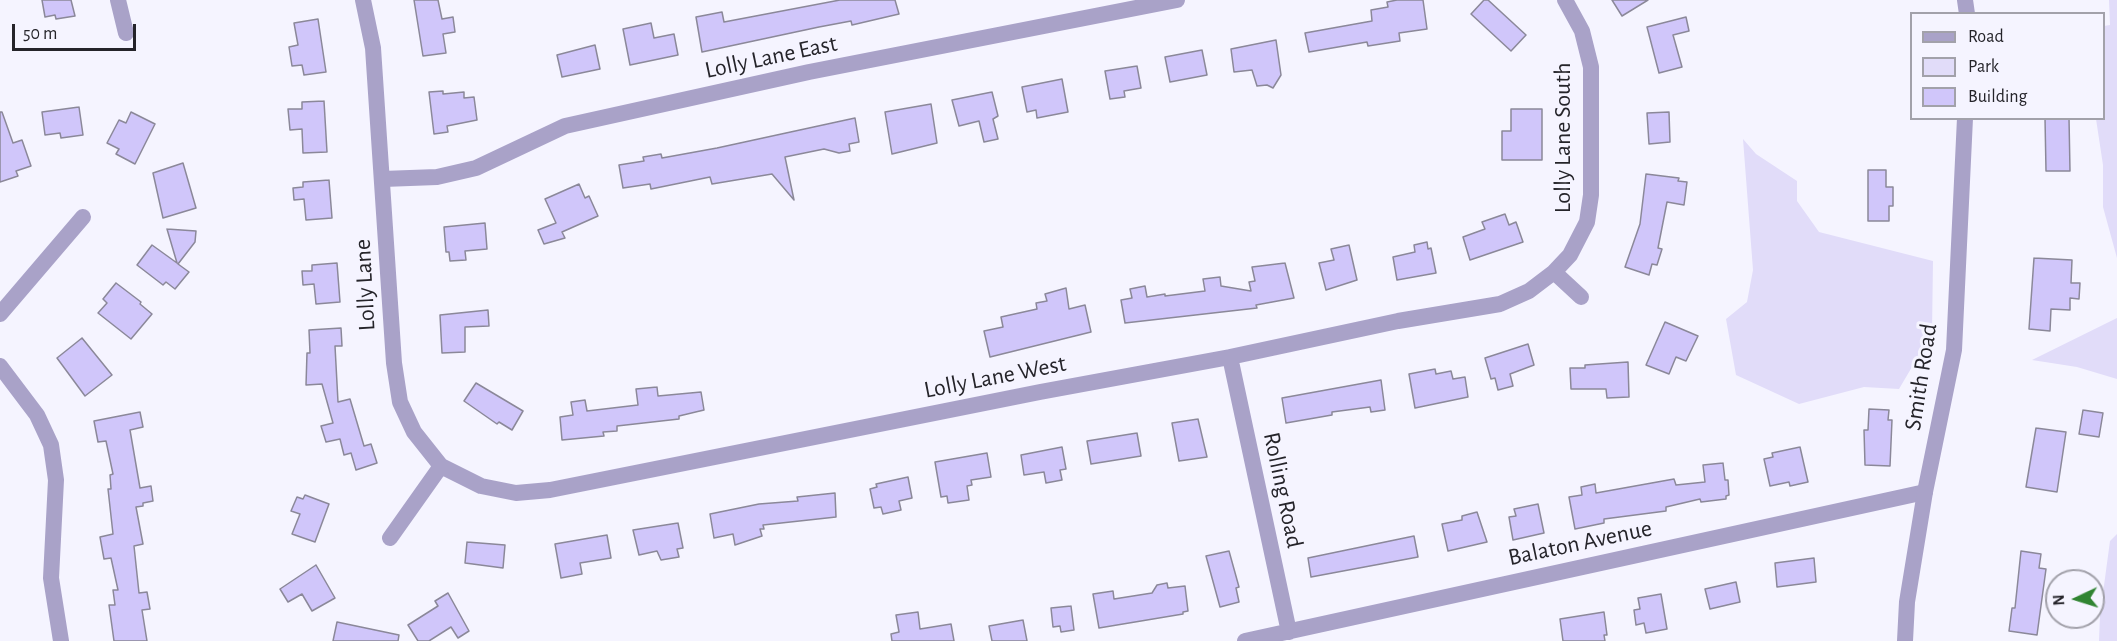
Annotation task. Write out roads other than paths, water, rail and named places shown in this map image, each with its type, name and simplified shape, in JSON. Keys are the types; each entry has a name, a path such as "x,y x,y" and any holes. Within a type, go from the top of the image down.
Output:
{"street":[{"path":"118,0 126,33"},
{"name":"Lolly Lane","path":"363,0 373,48 396,384 406,418 441,466"},
{"name":"Lolly Lane East","path":"383,179 437,177 476,168 565,126 808,72 1177,0"},
{"name":"Lolly Lane South","path":"1554,272 1583,234 1591,195 1591,68 1582,31 1565,0"},
{"name":"Smith Road","path":"1905,641 1907,602 1925,492 1953,350 1965,120"},
{"path":"0,314 83,217"},
{"path":"1554,272 1581,297"},
{"name":"Lolly Lane West","path":"441,466 496,491 516,493 550,490 1040,392 1230,357 1398,321 1500,304 1529,291 1554,272"},
{"name":"Rolling Road","path":"1230,357 1289,632"},
{"path":"0,366 24,395 51,445 56,480 51,578 61,641"},
{"path":"390,538 441,466"},
{"name":"Balaton Avenue","path":"1245,641 1925,492"}]}
